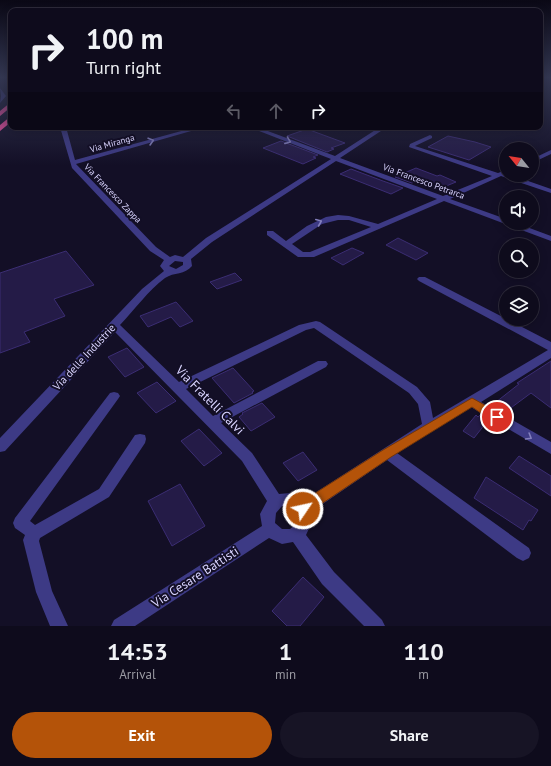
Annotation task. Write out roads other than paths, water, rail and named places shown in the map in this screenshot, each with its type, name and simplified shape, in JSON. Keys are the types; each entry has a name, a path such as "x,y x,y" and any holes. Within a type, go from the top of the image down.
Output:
{"highway":[{"path":"0,114 8,107"},
{"path":"0,129 8,121"}],"street":[{"name":"Via Francesco Zappa","path":"64,130 74,167 169,265"},
{"name":"Via Miranga","path":"73,163 191,130"},
{"path":"260,130 335,159"},
{"name":"Via delle Industrie","path":"0,447 114,325 141,293 157,279 169,265 180,271 186,268 188,262 185,259 209,240 379,130"},
{"path":"430,137 412,145 412,147 499,173"},
{"path":"539,158 551,152"},
{"name":"Via Francesco Petrarca","path":"335,159 499,219"},
{"path":"270,233 301,254 311,255 499,175"},
{"path":"525,182 551,191"},
{"path":"287,244 316,223 329,218 342,217 358,219 377,226"},
{"path":"527,230 551,239"},
{"path":"169,265 175,258 185,259"},
{"path":"422,279 551,347"},
{"path":"177,388 303,327 316,324 413,390 424,402 429,427"},
{"name":"Via Fratelli Calvi","path":"114,325 247,457 276,502"},
{"path":"303,509 387,453 516,377 551,353"},
{"path":"212,422 322,364"},
{"path":"35,533 20,523 114,396"},
{"path":"472,402 551,449"},
{"path":"59,626 44,592 31,540 35,533 104,493 140,439"},
{"path":"387,453 523,553"},
{"path":"289,500 298,504 303,509 306,516 305,522 300,531 296,534 284,536 275,532 268,522 269,510 276,502 289,500"},
{"name":"Via Cesare Battisti","path":"120,626 271,528"},
{"path":"296,534 328,578 376,626"}]}
